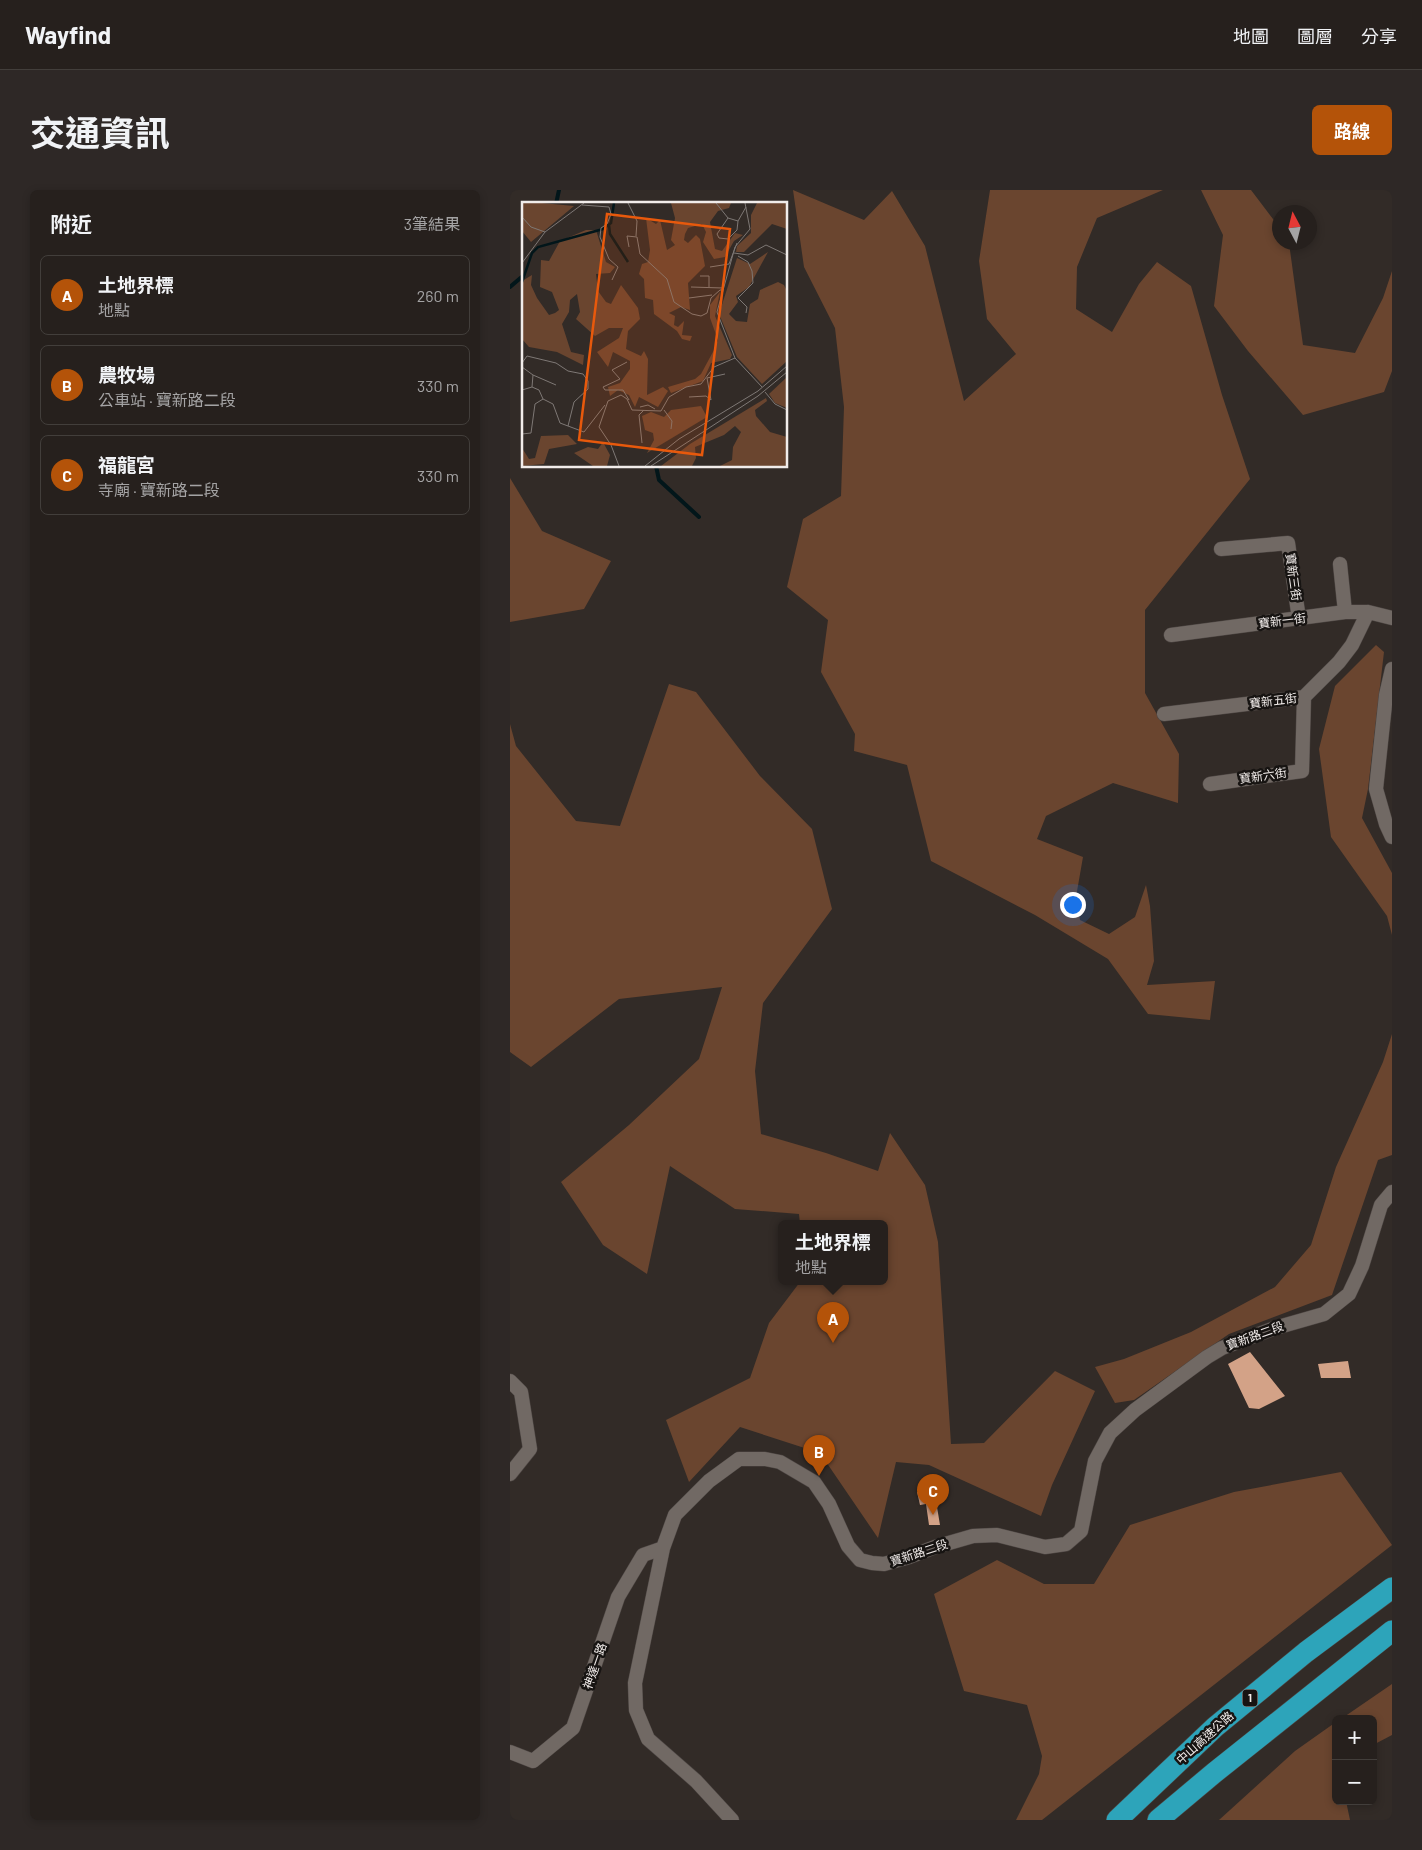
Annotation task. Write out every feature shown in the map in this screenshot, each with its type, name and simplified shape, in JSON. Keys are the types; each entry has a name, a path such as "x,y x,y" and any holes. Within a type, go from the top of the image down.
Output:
{"highway":[{"name":"中山高速公路","path":"1117,1820 1216,1727 1306,1652 1392,1588"},
{"path":"1158,1820 1392,1631"}],"street":[{"name":"寶新三街","path":"1221,549 1288,543 1299,619"},
{"path":"1340,564 1346,612"},
{"name":"寶新一街","path":"1171,635 1346,612 1368,612 1392,618"},
{"name":"寶新五街","path":"1164,714 1304,697 1339,662 1352,645 1368,612"},
{"path":"1392,669 1386,695 1376,790 1392,837"},
{"name":"寶新六街","path":"1210,784 1302,771 1304,697"},
{"name":"寶新路二段","path":"732,1820 696,1781 648,1739 636,1710 635,1683 663,1548 676,1515 709,1481 739,1459 780,1462 814,1482 829,1504 848,1546 860,1560 884,1564 909,1558 935,1547 973,1536 997,1535 1045,1546 1066,1544 1081,1530 1095,1461 1110,1433 1135,1410 1215,1352 1275,1328 1324,1314 1349,1294 1362,1266 1381,1206 1392,1192"},
{"path":"510,1381 521,1392 530,1449 510,1474"},
{"name":"神達一路","path":"510,1752 533,1761 573,1728 618,1598 643,1555 663,1548"}],"shaded area":[{"path":"793,190 864,220 892,191 925,246 964,401 1016,354 987,319 979,261 990,190 1163,190 1097,218 1077,267 1076,309 1112,332 1139,284 1157,262 1191,286 1222,395 1250,479 1145,610 1145,693 1179,754 1178,803 1113,783 1046,816 1037,839 1083,857 1076,897 1080,920 1109,934 1135,917 1146,885 1150,906 1154,961 1147,985 1215,981 1210,1020 1148,1014 1108,959 1035,915 931,861 907,765 854,751 855,734 821,672 828,620 787,587 803,519 841,496 844,407 835,328 804,267"},
{"path":"1201,190 1251,190 1272,218 1272,250 1290,250 1303,345 1355,353 1383,298 1392,271 1392,371 1384,392 1303,415 1248,351 1214,306 1223,235"},
{"path":"510,478 542,531 611,561 584,609 510,622"},
{"path":"1376,645 1384,652 1368,789 1362,818 1392,873 1392,935 1387,916 1331,837 1319,749 1335,686"},
{"path":"669,684 696,692 760,776 812,829 832,909 763,1003 755,1071 761,1134 878,1171 890,1133 925,1185 938,1242 951,1444 984,1443 1055,1371 1095,1391 1052,1485 1041,1516 929,1465 896,1462 878,1538 820,1453 740,1427 689,1482 666,1420 750,1378 769,1323 798,1285 888,1285 888,1220 800,1220 799,1214 735,1209 670,1166 647,1274 603,1245 561,1182 629,1125 699,1059 722,987 619,999 531,1067 510,1052 510,724 516,746 576,821 620,826"},
{"path":"1392,1034 1392,1155 1378,1160 1332,1295 1229,1334 1134,1400 1115,1403 1095,1367 1124,1359 1191,1332 1275,1287 1311,1245 1336,1167 1383,1062"},
{"path":"1341,1472 1392,1545 1042,1820 1016,1820 1039,1774 1042,1756 1027,1705 964,1691 934,1594 997,1560 1044,1584 1094,1584 1130,1525 1234,1492"},
{"path":"1392,1684 1392,1735 1377,1743 1377,1715 1347,1715"},
{"path":"1332,1725 1332,1805 1347,1805 1350,1820 1219,1820 1295,1751"}],"building":[{"path":"1250,1352 1285,1396 1259,1409 1249,1408 1228,1364"},
{"path":"1348,1361 1351,1378 1321,1378 1318,1364"},
{"path":"939,1489 941,1500 936,1501 940,1525 929,1525 926,1504 920,1505 917,1492"}],"waterway":[{"path":"556,202 559,190"},
{"path":"510,287 522,277"},
{"path":"656,468 659,480 699,517"}],"place":[{"name":"土地界標","path":"833,1343"},
{"name":"農牧場","path":"819,1476"},
{"name":"福龍宮","path":"933,1515"}]}
